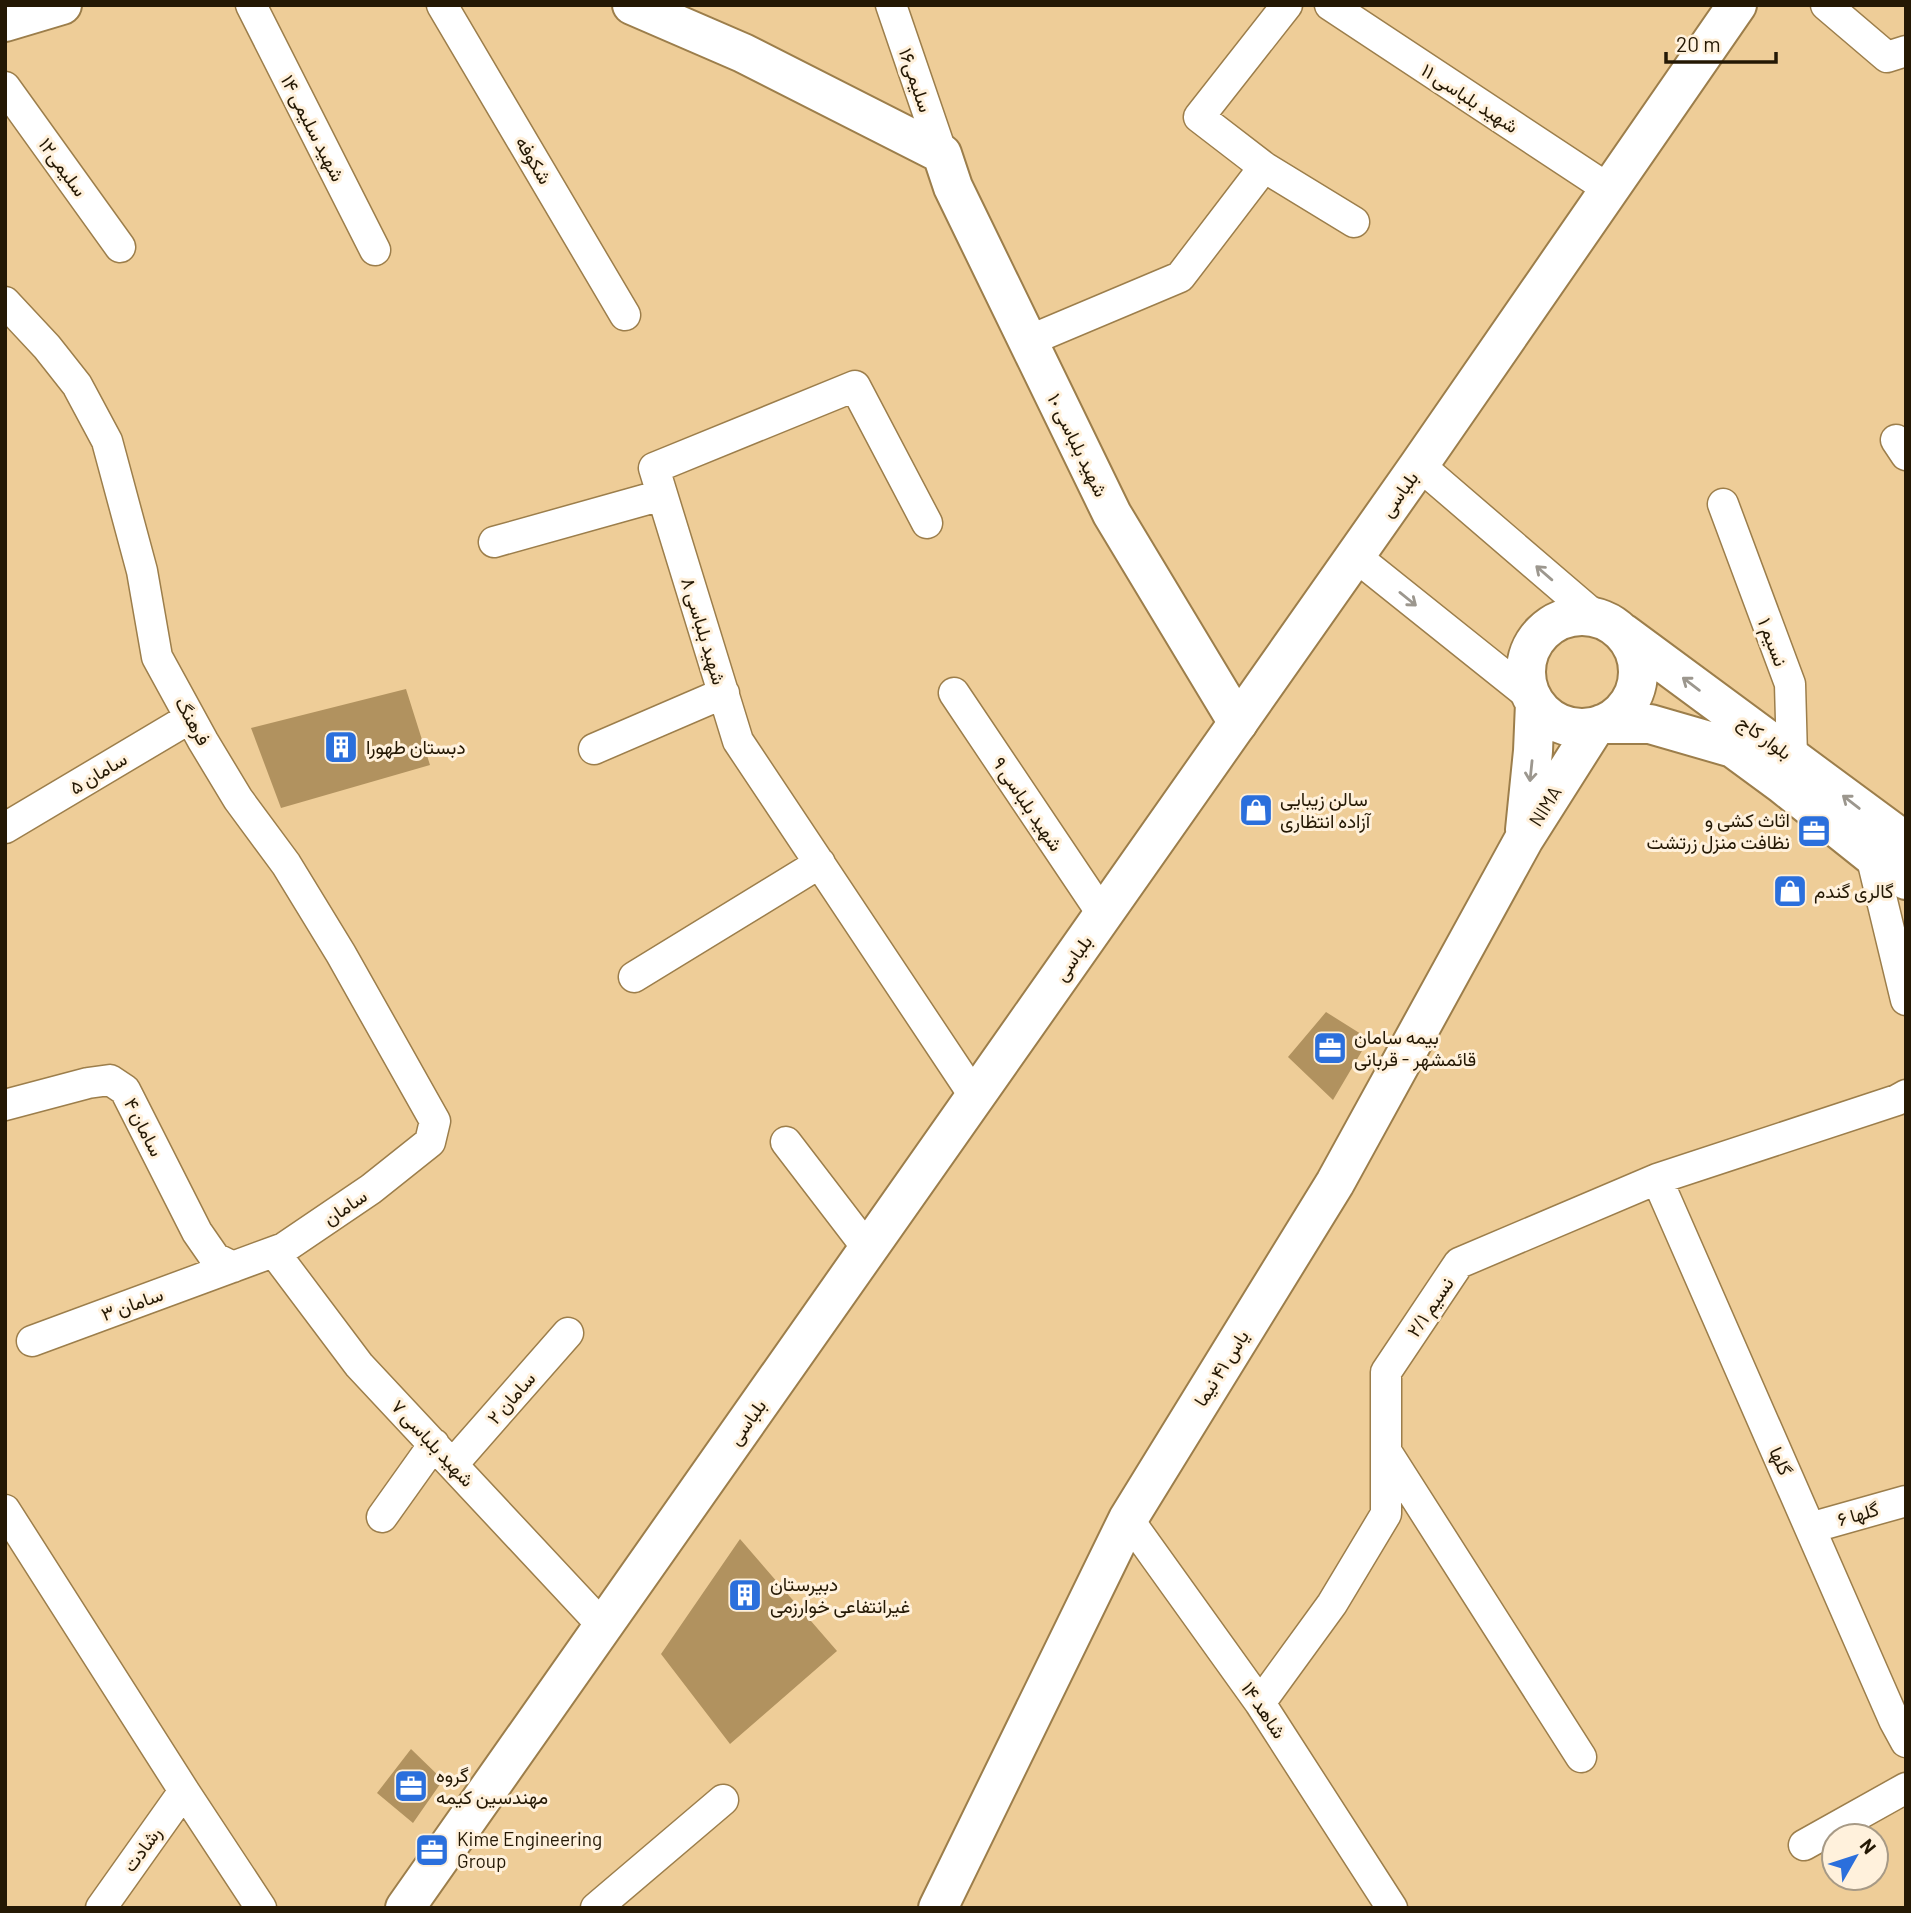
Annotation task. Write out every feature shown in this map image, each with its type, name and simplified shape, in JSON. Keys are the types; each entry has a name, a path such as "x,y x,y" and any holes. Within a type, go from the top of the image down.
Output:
{"street":[{"path":"5,22 24,5"},
{"path":"5,22 62,5"},
{"name":"شهید سلیمی ۱۴","path":"251,5 375,250"},
{"name":"شکوفه","path":"442,5 625,315"},
{"path":"632,5 743,53 942,154"},
{"name":"سلیمی۱۶","path":"891,5 942,154"},
{"path":"1287,5 1199,117 1264,167 1354,222"},
{"name":"شهید بلباسی ١١","path":"1329,5 1609,190"},
{"name":"بلباسی","path":"405,1908 1419,465 1737,5"},
{"path":"1826,5 1887,57 1906,51"},
{"name":"سلیمی۱۲","path":"5,87 120,247"},
{"name":"شهید بلباسی ١٠","path":"942,154 953,187 1112,514 1238,723"},
{"path":"1028,341 1180,277 1264,167"},
{"name":"فرهنگ","path":"5,302 47,347 77,386 107,441 142,571 157,657 238,799 286,864 341,954 435,1121"},
{"name":"شهید بلباسی ۸","path":"927,523 855,386 654,468 738,741 975,1097"},
{"name":"بلوار کاج","path":"1419,465 1787,770 1887,842 1906,880"},
{"path":"494,542 662,495"},
{"name":"نسیم ۱","path":"1723,504 1790,684 1787,770"},
{"path":"1355,556 1533,699"},
{"path":"1578,616 1609,625 1633,650 1638,669 1636,688 1627,706 1613,719 1598,726 1576,728 1557,723 1541,712 1525,678 1526,660 1533,643 1544,629 1560,620 1578,616"},
{"path":"594,749 724,693"},
{"name":"شهید بلباسی ۹","path":"954,694 1103,915"},
{"name":"NIMA","path":"1524,839 1533,751 1533,699"},
{"name":"سامان ۵","path":"5,828 190,718"},
{"name":"بلوار کاج","path":"1598,726 1650,724 1734,748 1787,770"},
{"name":"NIMA","path":"1524,839 1598,726"},
{"name":"یاس ۴۱ نیما","path":"938,1908 1128,1519 1335,1183 1524,839"},
{"path":"1887,842 1906,1000"},
{"path":"634,977 820,863"},
{"name":"سامان ۴","path":"5,1105 88,1083 110,1080 125,1090 197,1232 215,1258 233,1267"},
{"name":"نسیم ۲/۱","path":"1260,1703 1332,1604 1385,1514 1386,1372 1459,1263 1657,1179 1906,1095"},
{"name":"سامان","path":"233,1267 284,1248 371,1189 430,1142 435,1121"},
{"path":"786,1142 868,1249"},
{"name":"گلها","path":"1657,1179 1906,1742"},
{"name":"شهید بلباسی ۷","path":"274,1252 359,1365 603,1626"},
{"name":"سامان ۳","path":"32,1341 233,1267"},
{"name":"سامان ۲","path":"382,1517 568,1333"},
{"path":"1386,1451 1581,1757"},
{"name":"گلها ۶","path":"1810,1528 1906,1501"},
{"path":"5,1510 261,1908"},
{"name":"شاهد ۱۴","path":"1128,1519 1260,1703 1392,1908"},
{"path":"1804,1845 1906,1788"},
{"name":"رشادت","path":"101,1908 184,1791"},
{"path":"596,1908 723,1800"}],"building":[{"name":"دبستان طهورا","path":"406,689 430,765 281,808 251,728"},
{"name":"بیمه سامان قائمشهر - قربانی","path":"1326,1012 1369,1039 1333,1100 1288,1057"},
{"name":"دبیرستان غیرانتفاعی خوارزمی","path":"740,1539 837,1651 730,1744 661,1654"},
{"name":"گروه مهندسین کیمه","path":"411,1749 443,1780 413,1823 377,1793"}],"place":[{"name":"دبستان طهورا","path":"341,747"},
{"name":"سالن زیبایی آزاده انتظاری","path":"1256,810"},
{"name":"اثاث کشی و نظافت منزل زرتشت","path":"1814,831"},
{"name":"گالری گندم","path":"1790,891"},
{"name":"بیمه سامان قائمشهر - قربانی","path":"1330,1048"},
{"name":"دبیرستان غیرانتفاعی خوارزمی","path":"745,1595"},
{"name":"گروه مهندسین کیمه","path":"411,1786"},
{"name":"Kime Engineering Group","path":"432,1850"}]}
